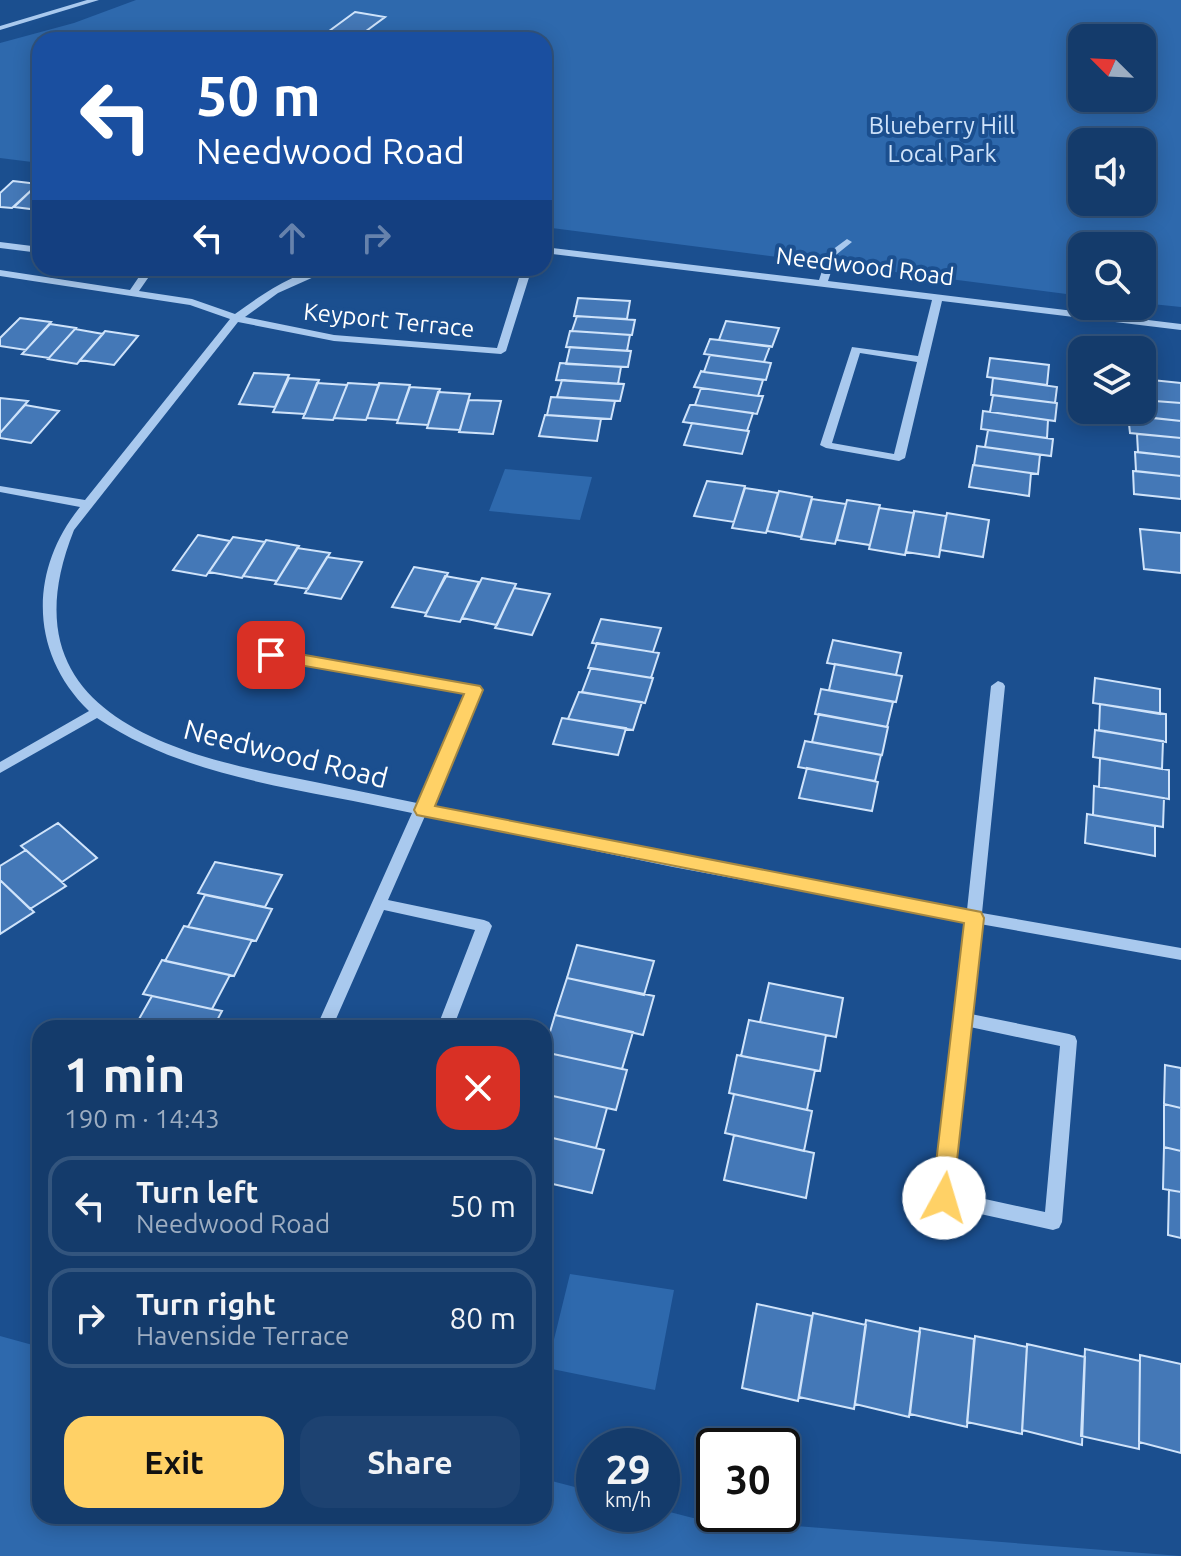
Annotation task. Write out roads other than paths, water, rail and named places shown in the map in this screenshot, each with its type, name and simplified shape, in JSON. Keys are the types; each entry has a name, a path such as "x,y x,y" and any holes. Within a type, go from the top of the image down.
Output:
{"street":[{"path":"0,28 95,0"},
{"path":"823,283 833,253 847,242"},
{"path":"0,245 32,249"},
{"name":"Needwood Road","path":"552,251 1181,327"},
{"path":"0,273 192,302 236,318"},
{"path":"133,293 145,276"},
{"name":"Needwood Road","path":"310,276 274,291 236,318 85,504 54,557 46,601 49,632 61,663 97,712 124,730 189,758 424,810 974,918 1181,954"},
{"name":"Keyport Terrace","path":"236,318 334,338 501,351 524,276"},
{"path":"923,360 856,349 826,445 899,458 923,360 938,297"},
{"path":"0,489 85,504"},
{"path":"271,655 474,690 424,810 328,1020"},
{"path":"963,1019 1069,1041 1053,1222 944,1198 998,686"},
{"path":"0,768 97,712"},
{"path":"381,904 484,926 448,1020"}],"park label":[{"name":"Blueberry Hill Local Park","path":"942,139"}]}
